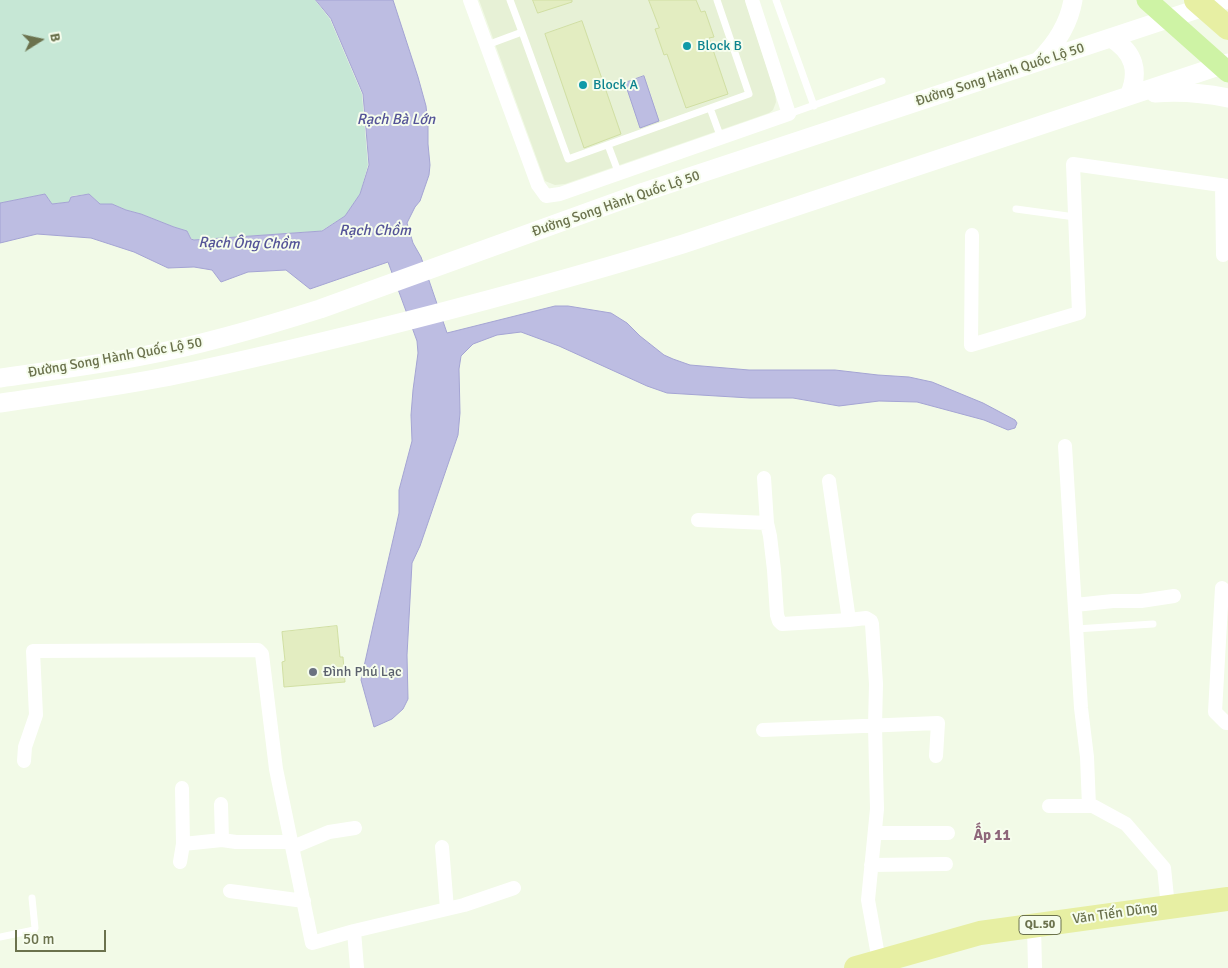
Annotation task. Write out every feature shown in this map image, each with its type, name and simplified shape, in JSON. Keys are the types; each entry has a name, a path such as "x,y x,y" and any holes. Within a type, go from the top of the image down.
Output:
{"highway":[{"path":"1208,2 1228,28"},
{"name":"Văn Tiến Dũng","path":"856,968 980,933 1228,898"}],"main road":[{"path":"1038,62 1048,53 1063,30 1073,0"},
{"path":"1147,0 1226,67"},
{"name":"Đường Song Hành Quốc Lộ 50","path":"0,378 112,362 174,350 303,314 644,192 1168,19 1208,2"},
{"path":"1111,38 1124,48 1132,62 1134,79 1129,96 1185,92 1228,98"},
{"name":"Đường Song Hành Quốc Lộ 50","path":"0,403 170,376 250,359 513,294 636,258 1129,96 1226,67"}],"street":[{"path":"470,0 538,185 546,196 560,194 789,114 752,0"},
{"path":"972,236 971,345 1079,313 1073,164 1225,186 1223,255"},
{"path":"1065,446 1074,605 1081,708 1087,757 1089,806"},
{"path":"764,478 767,523 779,621 782,624 866,618 872,624 876,684 876,809 868,900 879,962"},
{"path":"829,481 849,620"},
{"path":"698,520 767,523"},
{"path":"1222,588 1216,712 1228,723"},
{"path":"1074,605 1112,601 1141,601 1174,596"},
{"path":"24,761 25,747 36,715 33,651 258,650 262,654 276,769 312,943 464,905 514,888"},
{"path":"762,730 938,724 936,756"},
{"path":"180,862 183,844 182,788"},
{"path":"221,804 222,840"},
{"path":"1049,806 1093,806 1126,824 1164,868 1168,907"},
{"path":"183,844 222,840 292,845 329,832 355,828"},
{"path":"874,832 948,834"},
{"path":"442,847 448,909"},
{"path":"871,865 946,864"},
{"path":"230,891 304,901"},
{"path":"1034,926 1035,968"},
{"path":"354,931 357,968"}],"lane":[{"path":"510,0 568,159 749,94 717,0"},
{"path":"776,0 814,106"},
{"path":"487,45 522,32"},
{"path":"789,114 882,81"},
{"path":"710,108 721,138"},
{"path":"608,144 618,174"},
{"path":"1016,208 1075,218"},
{"path":"1076,629 1153,624"},
{"path":"0,937 36,928 32,898"}],"shaded area":[{"path":"0,0 315,0 330,19 362,94 368,165 360,194 345,216 321,231 194,240 187,231 112,204 100,204 89,194 71,196 69,202 52,204 45,194 0,203"},
{"path":"479,0 745,0 775,92 776,102 773,110 769,113 565,184 555,185 545,181"}],"water":[{"name":"Rạch Chồm","path":"316,0 393,0 418,77 426,106 428,125 429,175 420,201 407,223 413,243 421,257 447,333 555,306 568,306 611,313 627,323 664,355 690,365 749,370 835,370 909,377 932,382 983,403 1015,420 1017,423 1015,428 1008,430 984,420 917,402 879,401 839,406 793,398 750,398 667,393 647,386 559,346 521,332 497,335 473,344 461,356 459,369 460,413 458,435 420,546 412,563 407,655 408,699 403,709 392,719 374,727 361,680 399,513 399,490 412,441 411,415 418,353 417,341 388,262 310,289 286,270 248,272 221,282 212,270 194,267 168,268 134,252 91,238 37,234 0,243 0,203 45,194 52,204 69,202 71,197 89,194 100,204 112,204 187,231 191,239 194,240 322,231 345,216 360,194 369,165 363,94 331,19"},
{"path":"644,76 659,121 640,128 625,83"}],"building":[{"path":"533,0 572,0 572,2 538,13"},
{"name":"Block B","path":"649,0 696,0 701,12 705,11 714,37 709,38 728,94 686,108 667,54 664,55 655,29 659,28"},
{"name":"Block A","path":"582,21 621,134 584,148 545,34"},
{"path":"337,626 340,657 343,657 345,682 284,687 282,662 285,661 282,632"}],"place":[{"name":"Block B","path":"687,46"},
{"name":"Block A","path":"583,85"},
{"name":"Đình Phú Lạc","path":"313,672"}],"district":[{"name":"Ấp 11","path":"992,836"}],"water label":[{"name":"Rạch Bà Lớn","path":"396,120"},
{"name":"Rạch Ông Chồm","path":"249,244"}]}
